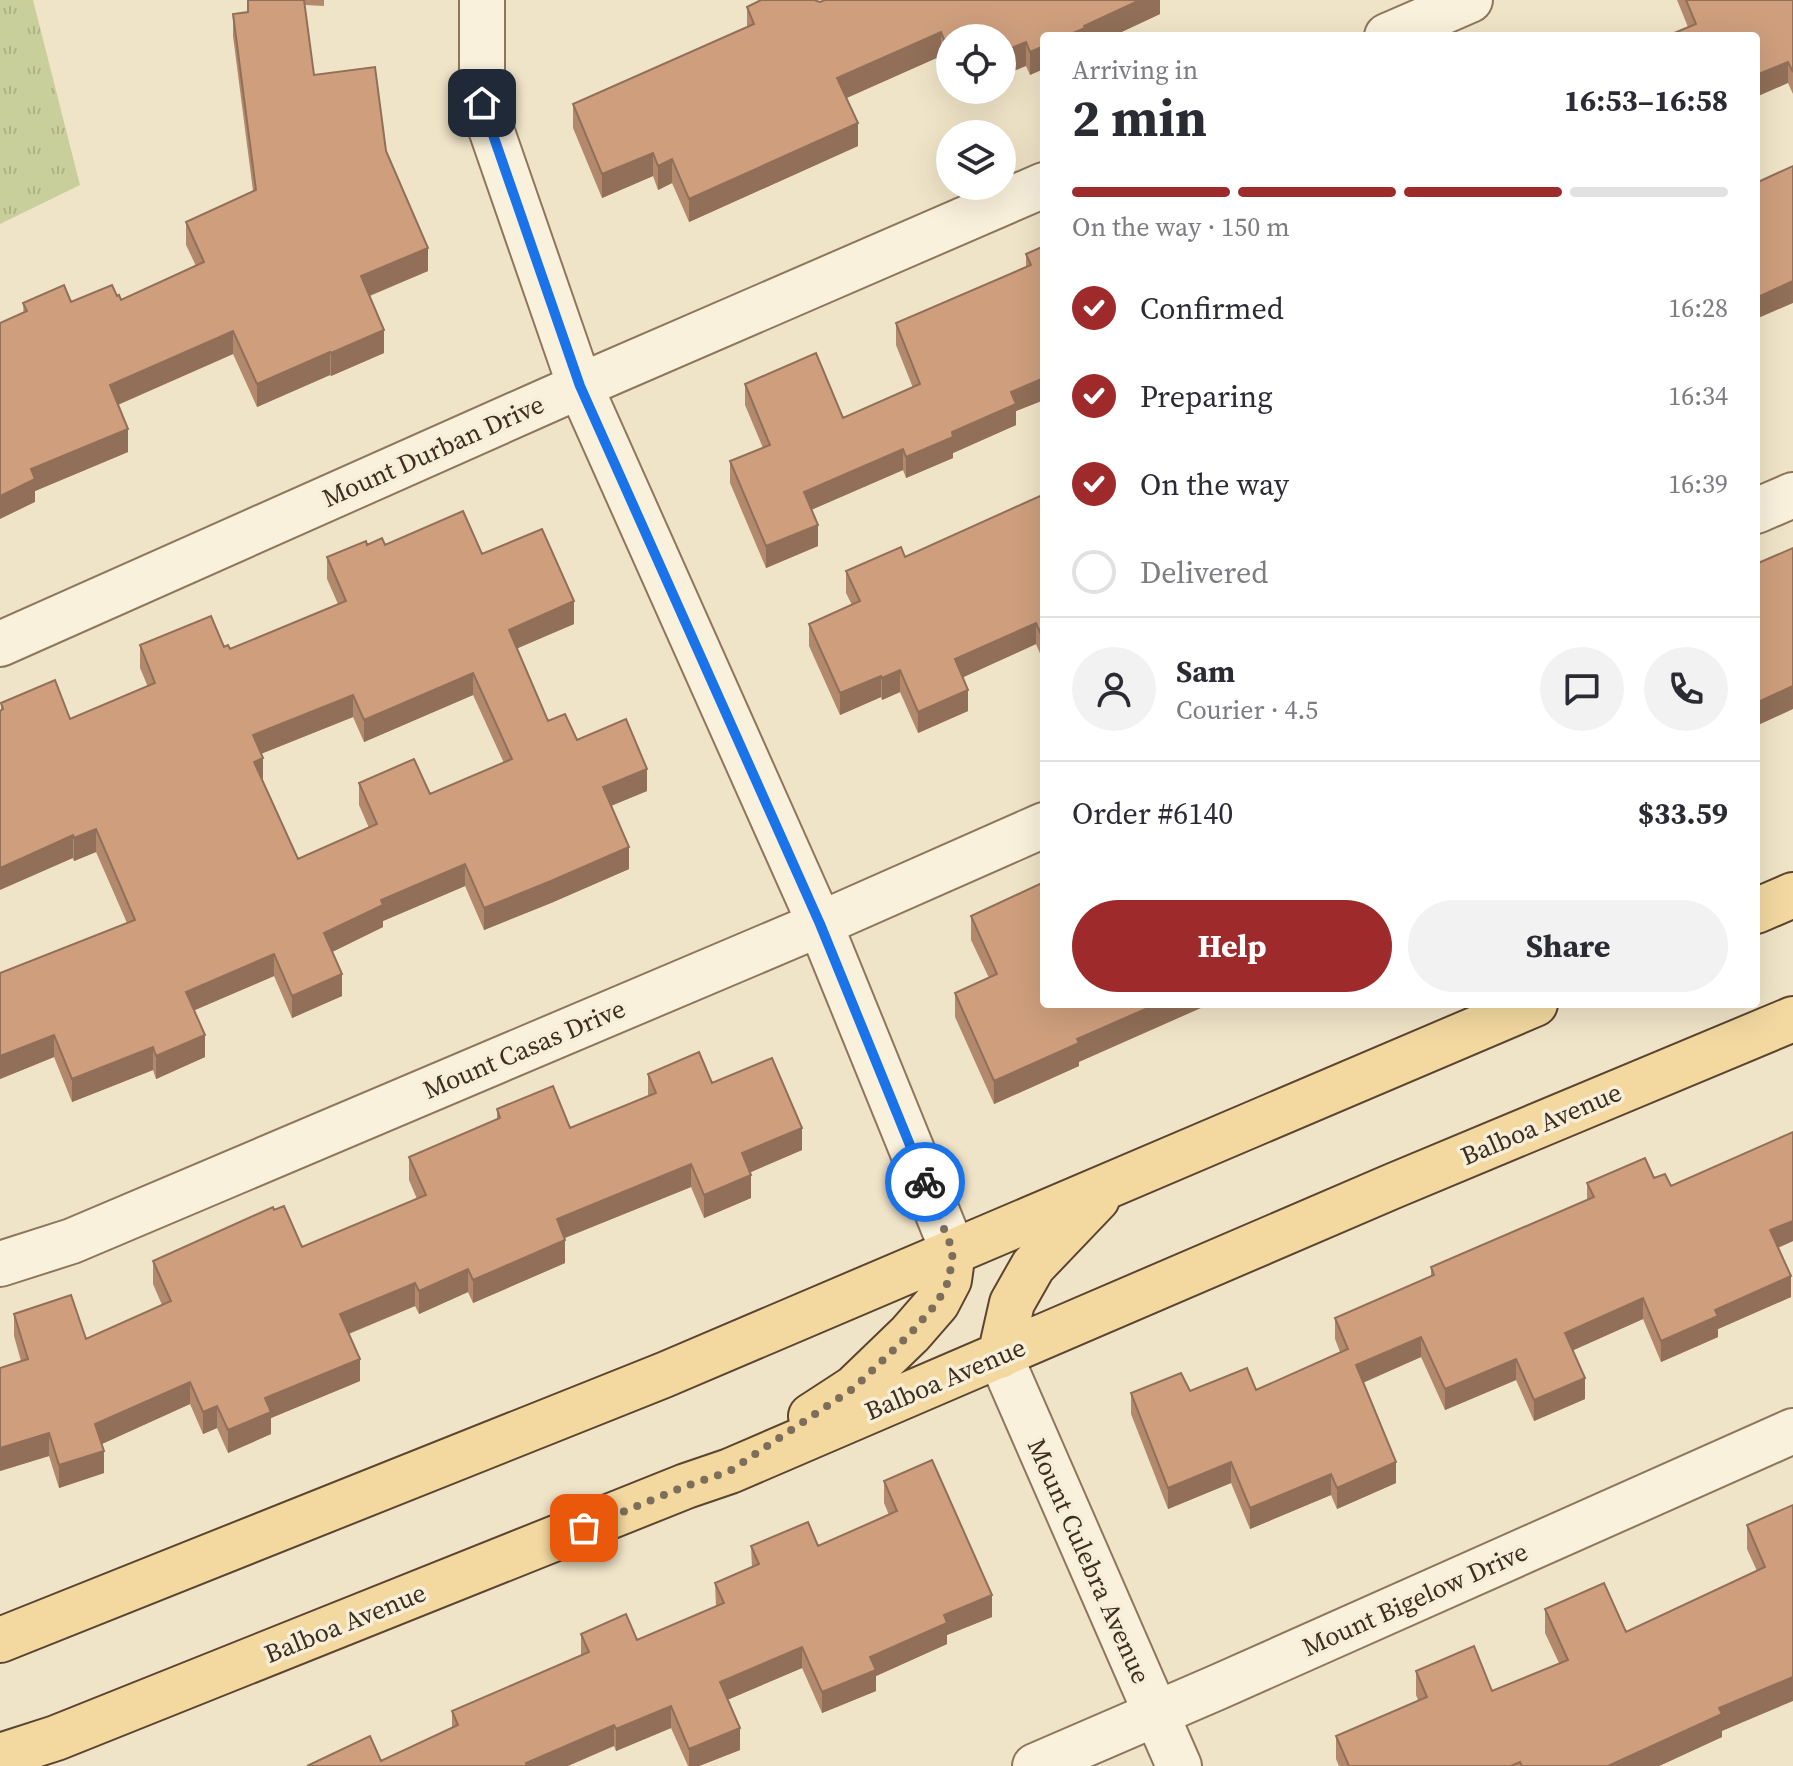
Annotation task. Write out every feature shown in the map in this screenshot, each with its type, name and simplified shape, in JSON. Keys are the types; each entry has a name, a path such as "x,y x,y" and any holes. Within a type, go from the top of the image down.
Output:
{"main road":[{"path":"1760,909 1793,895"},
{"path":"0,1640 664,1375 1526,1008"},
{"name":"Balboa Avenue","path":"0,1756 56,1738 730,1471 1393,1186 1793,1019"},
{"path":"1000,1356 1012,1303 1033,1266 1113,1183"},
{"path":"730,1471 854,1388 892,1352 937,1303 949,1280 953,1251"}],"street":[{"path":"482,0 482,103 580,386 820,924 953,1251"},
{"path":"1396,32 1470,0"},
{"name":"Mount Durban Drive","path":"0,644 580,386 1040,187"},
{"path":"1760,509 1793,495"},
{"name":"Mount Casas Drive","path":"0,1264 72,1241 820,924 1040,827"},
{"name":"Mount Culebra Avenue","path":"1000,1356 1179,1766"},
{"name":"Mount Bigelow Drive","path":"1035,1766 1793,1431"}],"green space":[{"path":"0,0 33,0 80,185 0,224"}],"building":[{"path":"248,0 304,0 314,75 375,67 386,151 428,248 361,276 384,330 257,384 233,331 110,385 128,429 31,469 35,479 0,496 0,323 27,311 23,303 64,285 71,302 112,285 121,300 204,262 186,222 256,190 233,14 248,12"},
{"path":"761,0 1140,0 1076,32 1040,32 1040,48 1030,52 1026,42 1016,46 1016,24 936,24 936,34 837,78 858,123 689,199 672,159 658,166 653,153 602,174 573,104 754,24 747,7"},
{"path":"1686,0 1793,0 1793,72 1788,62 1760,73 1760,32 1677,32 1696,24"},
{"path":"1793,166 1793,281 1760,296 1760,181"},
{"path":"1040,248 1040,380 1011,392 1016,404 952,432 953,437 906,457 903,449 804,492 818,525 766,546 730,461 770,445 745,384 816,353 843,418 920,384 896,323 1031,265 1026,254"},
{"path":"1040,496 1040,632 1036,623 955,659 968,690 918,712 900,670 840,693 809,624 860,601 846,571 901,547 905,557"},
{"path":"463,511 482,554 542,529 574,601 509,630 548,721 565,714 577,740 626,719 647,769 603,787 629,847 484,908 465,864 381,900 383,905 324,933 342,974 292,996 274,954 186,992 205,1035 156,1056 153,1047 72,1079 54,1035 0,1056 0,973 135,920 96,829 74,838 73,835 0,868 1,703 55,680 70,719 155,683 140,645 211,616 224,647 228,645 230,649 346,601 327,557 366,541 367,545 382,538 385,545","holes":["473,673 512,759 430,794 414,759 359,783 377,824 298,859 254,762 263,758 253,735 353,695 364,720"]},
{"path":"1793,548 1793,686 1760,701 1760,562"},
{"path":"1040,884 1040,1008 1148,1008 994,1081 955,993 997,974 971,916"},
{"path":"699,1052 712,1083 772,1058 802,1128 742,1153 751,1175 704,1195 691,1164 557,1219 565,1240 473,1280 468,1269 419,1291 415,1283 340,1314 360,1359 265,1398 271,1412 228,1430 217,1406 203,1412 190,1382 95,1424 104,1451 59,1465 49,1433 0,1448 0,1368 28,1359 14,1314 71,1295 86,1339 171,1301 153,1261 273,1207 274,1210 284,1206 302,1247 426,1195 409,1157 500,1118 497,1109 553,1086 570,1128 656,1093 648,1074"},
{"path":"1793,1132 1793,1221 1770,1230 1791,1276 1715,1310 1718,1316 1661,1341 1643,1298 1565,1333 1585,1378 1534,1400 1516,1359 1445,1389 1421,1337 1356,1365 1396,1462 1337,1488 1331,1474 1250,1508 1231,1462 1168,1488 1131,1393 1181,1373 1190,1391 1247,1368 1256,1390 1348,1349 1335,1318 1434,1275 1431,1267 1594,1197 1587,1183 1645,1158 1654,1178 1665,1174 1671,1186"},
{"path":"932,1460 992,1595 944,1615 947,1623 870,1657 876,1670 822,1692 802,1647 720,1682 740,1728 689,1749 671,1706 616,1729 614,1725 526,1763 527,1766 307,1766 370,1736 381,1761 458,1725 452,1711 589,1652 581,1634 626,1614 637,1640 724,1603 715,1583 759,1564 751,1546 808,1522 818,1546 897,1511 884,1481"},
{"path":"1793,1505 1793,1677 1719,1708 1722,1714 1608,1766 1522,1766 1520,1762 1511,1766 1349,1766 1336,1736 1427,1697 1416,1671 1474,1646 1492,1691 1568,1660 1545,1609 1604,1583 1626,1632 1765,1567 1747,1525"}],"way so far":[{"path":"584,1528 730,1471 854,1388 910,1334 937,1303 949,1280 953,1251 925,1182"}],"route":[{"path":"482,103 580,386 820,924 925,1182"}]}
